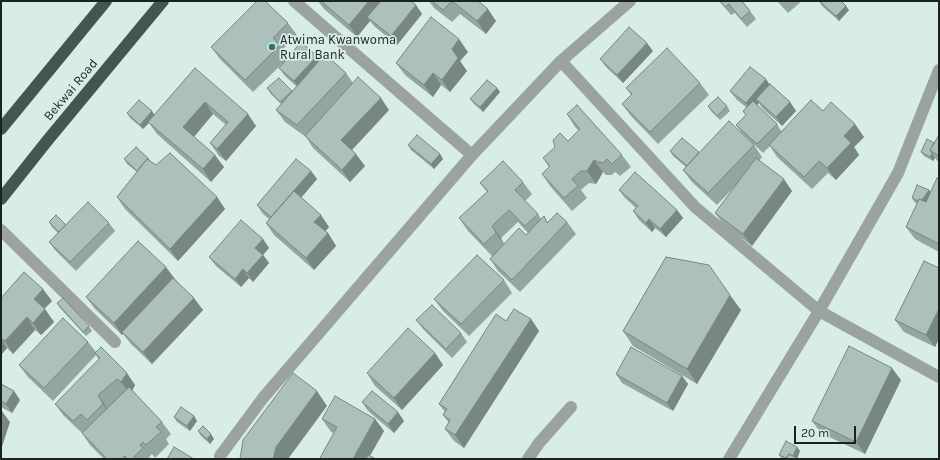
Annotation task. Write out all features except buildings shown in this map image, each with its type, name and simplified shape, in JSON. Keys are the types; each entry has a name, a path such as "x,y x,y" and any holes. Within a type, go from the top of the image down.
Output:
{"highway":[{"path":"1,129 106,1"},
{"name":"Bekwai Road","path":"1,199 163,1"}],"street":[{"path":"294,1 472,155"},
{"path":"220,459 220,456 263,398 472,155 561,61 630,1"},
{"path":"561,61 695,207 819,311 939,376"},
{"path":"729,459 819,311 898,173 939,70"},
{"path":"1,230 116,342"},
{"path":"528,459 539,443 571,407"}],"place":[{"name":"Atwima Kwanwoma Rural Bank","path":"272,47"}]}
